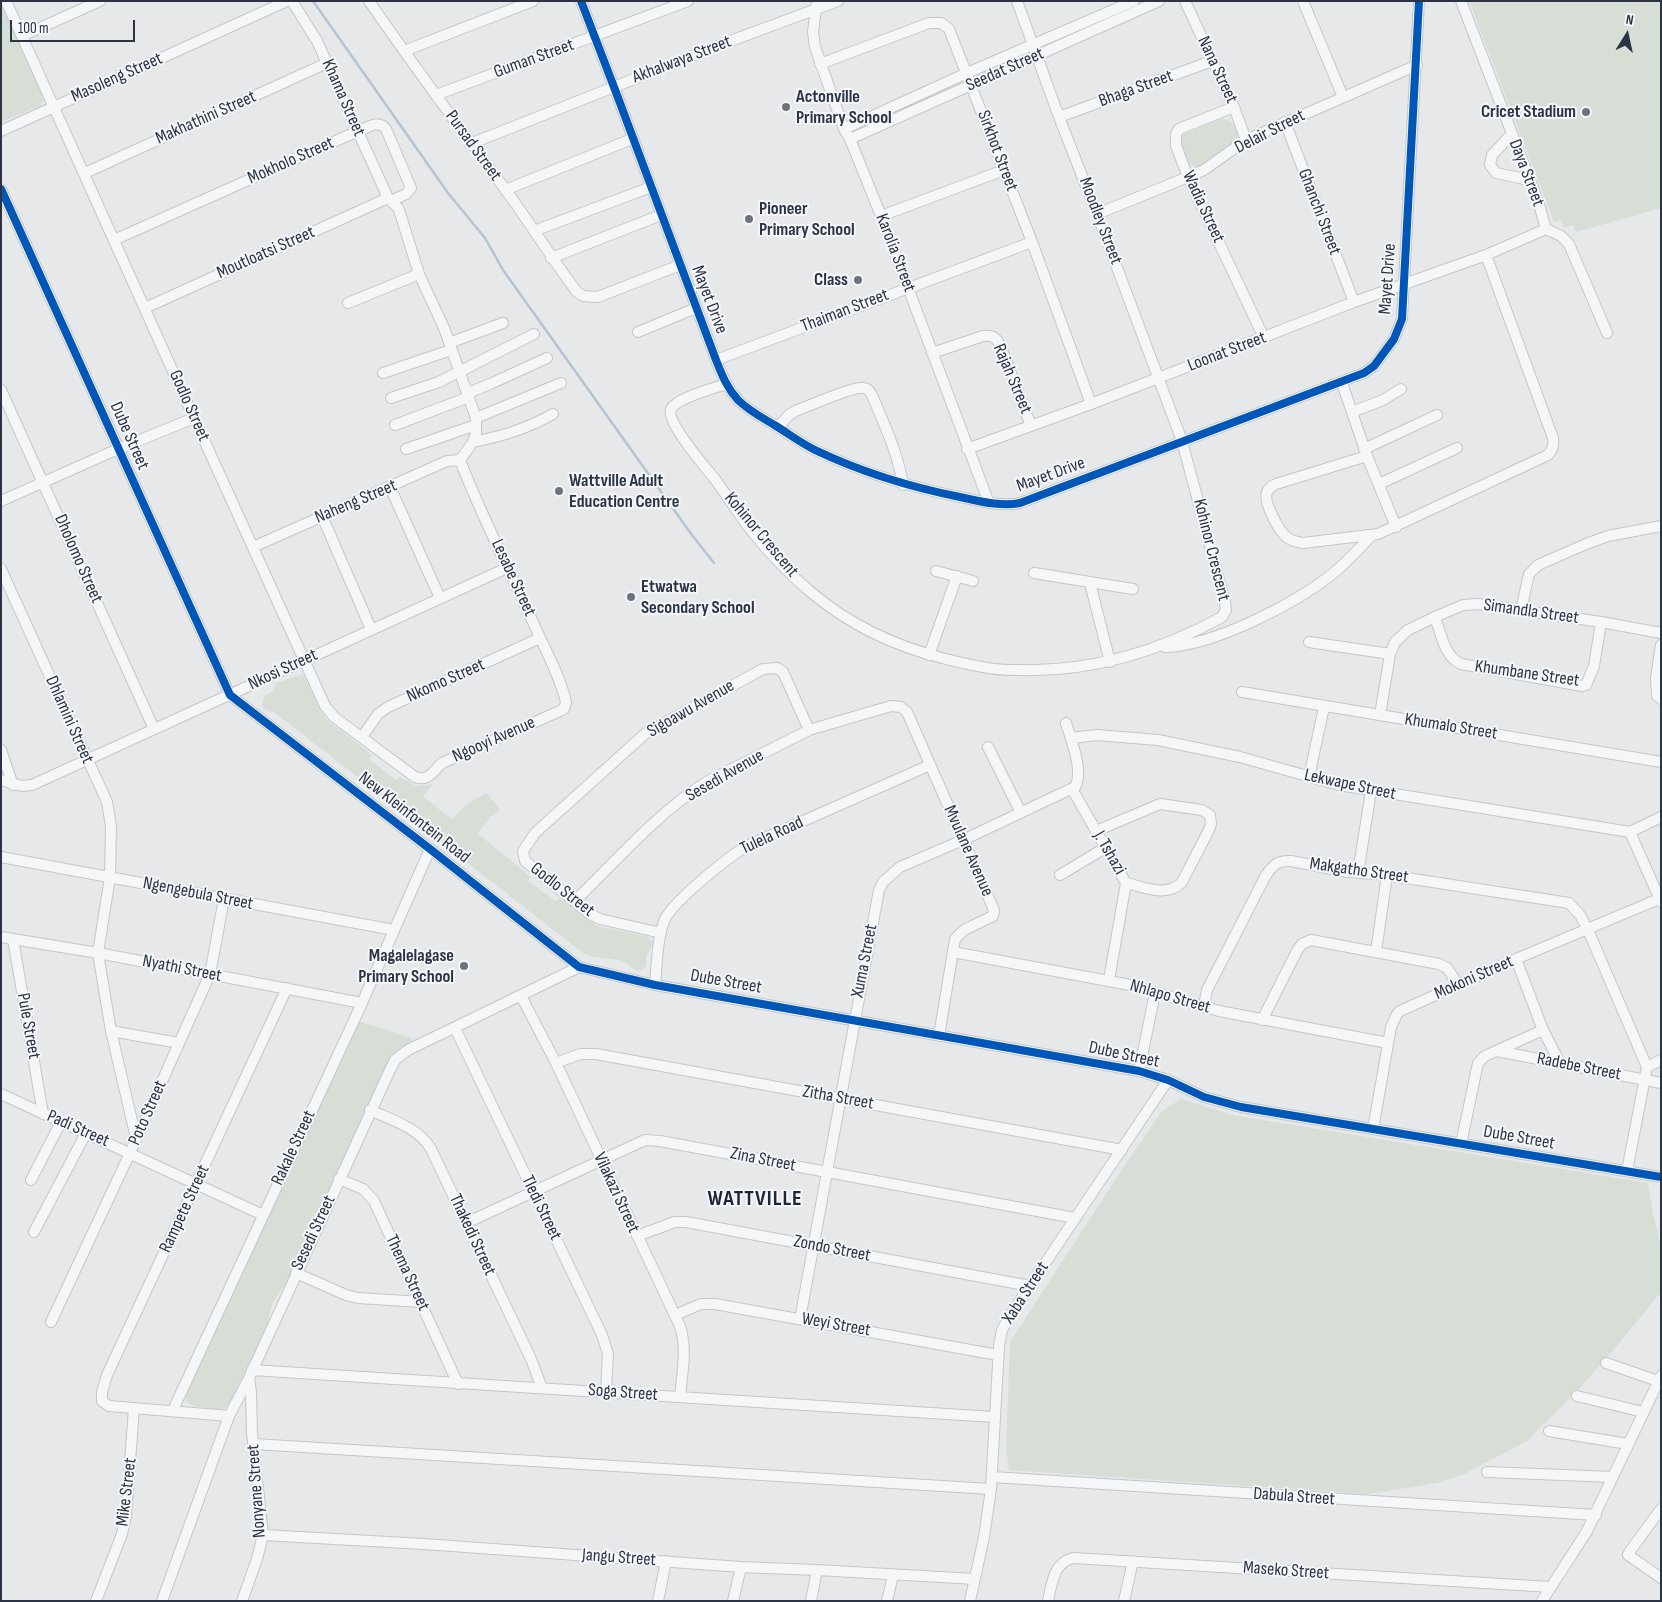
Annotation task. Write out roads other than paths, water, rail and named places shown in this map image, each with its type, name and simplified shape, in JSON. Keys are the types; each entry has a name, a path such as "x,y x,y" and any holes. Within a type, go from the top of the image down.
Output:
{"street":[{"name":"Godlo Street","path":"6,1 328,710 334,717 415,778"},
{"path":"22,36 100,1"},
{"name":"Masoleng Street","path":"1,131 287,1"},
{"name":"Khama Street","path":"292,1 307,24 327,63 390,199 398,208 419,274 450,347 476,422"},
{"path":"404,51 533,1"},
{"name":"Mayet Drive","path":"581,1 726,384 744,405 814,450 903,485 1005,505 1020,503 1342,382 1369,370 1379,360 1394,339 1402,319 1419,1"},
{"name":"Guman Street","path":"436,95 688,1"},
{"name":"Akhalwaya Street","path":"470,144 816,6 838,1"},
{"name":"Moodley Street","path":"1017,1 1059,117 1160,378 1182,441"},
{"name":"Seedat Street","path":"844,129 967,73 1134,1"},
{"name":"Seedat Street","path":"850,139 1160,1"},
{"name":"Nana Street","path":"1185,1 1234,107 1246,140"},
{"path":"1302,1 1343,96"},
{"name":"Daya Street","path":"1461,1 1538,201 1546,229 1486,255"},
{"name":"Pursad Street","path":"372,2 404,51 577,292 583,296 598,297 680,265"},
{"name":"Karolia Street","path":"816,6 813,40 820,64 844,129 850,139 881,216 988,503"},
{"name":"Sirkhot Street","path":"820,64 936,22 949,28 1032,242 1091,404"},
{"name":"Bhaga Street","path":"1059,117 1212,61"},
{"name":"Makhathini Street","path":"85,173 327,63"},
{"name":"Delair Street","path":"1097,214 1204,170 1246,140 1417,65"},
{"name":"Wadia Street","path":"1234,107 1178,130 1176,146 1188,177 1264,338"},
{"name":"Ghanchi Street","path":"1285,122 1354,302"},
{"name":"Mokholo Street","path":"114,240 358,131 379,124 383,125 386,129 411,188 406,194 390,199"},
{"path":"1511,135 1492,155 1490,165 1496,173 1529,180"},
{"path":"505,190 632,139"},
{"path":"881,216 1004,170"},
{"path":"534,231 651,187"},
{"name":"Dube Street","path":"1,189 230,694"},
{"name":"Moutloatsi Street","path":"145,308 390,199"},
{"path":"552,258 662,214"},
{"path":"1546,229 1561,236 1569,244 1607,334"},
{"name":"Thaiman Street","path":"716,360 1032,242"},
{"path":"1437,415 1366,452 1269,488 1266,496 1273,516 1282,532 1293,541 1303,543 1371,536 1396,527 1548,455 1553,448 1553,438 1486,255"},
{"name":"Loonat Street","path":"968,449 1160,378 1354,302 1486,255"},
{"path":"348,303 419,274"},
{"path":"638,332 696,308"},
{"path":"383,373 450,347 503,323"},
{"path":"391,398 439,382 534,334"},
{"name":"Rajah Street","path":"932,353 983,336 989,335 995,338 1000,345 1031,426"},
{"path":"394,425 468,395 548,358"},
{"path":"1342,382 1366,452 1396,527"},
{"path":"406,449 476,422 561,383"},
{"name":"Kohinor Crescent","path":"726,384 678,402 672,408 671,414 682,437 742,519 780,564 811,593 832,609 888,640 929,654 984,668 1056,670 1110,662 1160,647 1222,617 1226,610 1182,441"},
{"path":"778,427 795,411 862,387 867,388 872,395 894,451 903,485"},
{"path":"1352,412 1383,400 1401,389"},
{"name":"Dholomo Street","path":"1,390 154,729"},
{"path":"473,442 522,430 553,414"},
{"path":"1,501 118,449 194,418"},
{"path":"460,460 473,442 476,422"},
{"path":"1379,484 1457,448"},
{"name":"Naheng Street","path":"253,547 447,461 460,460"},
{"name":"Lesabe Street","path":"460,460 471,489 509,566 565,696"},
{"path":"390,487 440,598"},
{"path":"322,516 372,629"},
{"path":"1521,610 1526,580 1538,565 1608,536 1661,526"},
{"path":"1160,647 1179,647 1251,622 1306,593 1330,576 1354,555 1371,536"},
{"name":"Nkosi Street","path":"1,780 14,785 32,785 509,566"},
{"name":"Dhlamini Street","path":"1,569 107,802 110,814 110,877"},
{"path":"936,571 973,581"},
{"path":"1034,574 1133,589"},
{"path":"929,654 957,576"},
{"path":"1090,583 1110,662"},
{"name":"Simandla Street","path":"1380,715 1390,654 1395,642 1408,630 1454,608 1478,604 1661,633"},
{"name":"Khumbane Street","path":"1435,617 1450,658 1461,664 1582,686 1586,685 1592,672 1601,622"},
{"name":"Nkomo Street","path":"362,737 378,714 388,707 540,638"},
{"path":"1309,642 1390,654"},
{"path":"1661,645 1655,686 1656,696 1661,699"},
{"name":"Sigoawu Avenue","path":"524,858 525,847 535,833 646,733 763,669 777,668 783,672 809,730"},
{"name":"Khumalo Street","path":"1242,692 1661,762"},
{"name":"New Kleinfontein Road","path":"230,694 580,967"},
{"name":"Ngooyi Avenue","path":"415,778 428,778 442,763 560,711 566,706 565,696"},
{"name":"Mvulane Avenue","path":"877,710 896,706 907,712 992,904 994,914 989,919 964,930 958,935 954,944 939,1036"},
{"path":"1309,777 1324,707"},
{"name":"Sesedi Avenue","path":"575,901 638,839 693,791 708,781 809,730 877,710"},
{"path":"1066,723 1078,770 1077,784 1072,789"},
{"name":"Lekwape Street","path":"1071,738 1097,735 1158,740 1240,757 1309,777 1371,791 1630,832"},
{"path":"988,747 1021,812"},
{"path":"1,750 14,785"},
{"name":"Tulela Road","path":"655,984 661,933 670,911 737,852 749,845 930,766"},
{"name":"Xuma Street","path":"800,1319 875,906 883,882 900,867 1072,789"},
{"name":"J. Tshazi","path":"1072,789 1126,883 1109,980"},
{"path":"1358,873 1371,791"},
{"path":"1096,831 1160,804 1202,810 1210,815 1211,824 1209,830 1177,888 1161,891 1126,883"},
{"path":"1660,900 1630,832 1661,817"},
{"path":"1060,875 1105,848"},
{"name":"Rakale Street","path":"173,1410 362,1003 430,849"},
{"name":"Ngengebula Street","path":"1,857 394,930"},
{"name":"Godlo Street","path":"524,858 530,866 590,914 600,919 661,933"},
{"name":"Makgatho Street","path":"1206,1006 1204,1000 1207,990 1265,877 1274,864 1291,861 1358,873 1388,875 1569,903 1575,908 1588,930 1647,1067"},
{"path":"1376,952 1388,875"},
{"name":"Padi Street","path":"110,877 98,953 111,1031 136,1138"},
{"name":"Poto Street","path":"51,1322 130,1153 210,974 224,899"},
{"name":"Mokoni Street","path":"1373,1129 1388,1043 1394,1019 1400,1011 1516,959 1660,900"},
{"name":"Nyathi Street","path":"1,937 98,953 362,1003"},
{"name":"Pule Street","path":"13,939 43,1114"},
{"path":"1262,1020 1298,949 1306,942 1320,941 1439,964 1447,968 1458,984"},
{"name":"Nhlapo Street","path":"953,952 1130,984 1219,1011 1388,1043"},
{"path":"1516,959 1543,1030 1560,1063"},
{"name":"Dube Street","path":"580,967 655,984 1139,1072 1168,1080 1204,1097 1267,1112 1661,1177"},
{"name":"Sesedi Street","path":"162,1601 229,1416 370,1110 395,1060 401,1055 580,967"},
{"name":"Rampete Street","path":"134,1408 109,1406 101,1398 111,1367 287,988"},
{"path":"1139,1072 1155,993"},
{"name":"Vilakazi Street","path":"522,996 556,1063 682,1332 680,1397"},
{"name":"Tledi Street","path":"455,1028 602,1335 608,1354 606,1392"},
{"name":"Radebe Street","path":"1462,1144 1478,1063 1485,1056 1543,1030"},
{"path":"111,1031 179,1043"},
{"name":"Radebe Street","path":"1497,1051 1661,1083"},
{"name":"Zitha Street","path":"556,1063 580,1054 596,1054 1122,1150"},
{"path":"1627,1171 1647,1067 1661,1060"},
{"name":"Xaba Street","path":"970,1601 984,1537 991,1489 998,1355 1002,1330 1168,1080"},
{"name":"Padi Street","path":"1,1094 263,1214"},
{"name":"Thakedi Street","path":"370,1110 415,1132 427,1142 531,1358 542,1388"},
{"path":"31,1180 61,1122"},
{"path":"34,1232 86,1133"},
{"name":"Zina Street","path":"466,1223 641,1141 650,1140 1075,1218"},
{"name":"Thema Street","path":"339,1180 363,1189 374,1201 458,1384"},
{"name":"Zondo Street","path":"637,1236 680,1221 1030,1286"},
{"path":"296,1273 346,1295 358,1298 421,1302"},
{"name":"Weyi Street","path":"675,1315 706,1303 998,1355"},
{"path":"1542,1601 1596,1515 1660,1379 1606,1363"},
{"name":"Soga Street","path":"250,1374 542,1388 994,1417"},
{"name":"Nonyane Street","path":"242,1601 257,1559 263,1535 254,1444 250,1374"},
{"path":"1577,1396 1643,1412"},
{"path":"134,1408 229,1416"},
{"name":"Mike Street","path":"96,1601 122,1534 126,1516 134,1408"},
{"path":"1550,1431 1628,1444"},
{"path":"254,1444 991,1489"},
{"path":"1487,1472 1613,1477"},
{"name":"Dabula Street","path":"992,1477 1596,1515"},
{"path":"1661,1509 1656,1524 1630,1550 1628,1555 1661,1578"},
{"name":"Jangu Street","path":"263,1535 424,1544 741,1568 975,1578"},
{"name":"Maseko Street","path":"1048,1601 1055,1572 1065,1561 1073,1558 1551,1587"},
{"path":"658,1601 666,1561"},
{"path":"1124,1601 1133,1561"},
{"path":"733,1601 741,1568"},
{"path":"810,1601 818,1570"},
{"path":"887,1601 893,1575"}],"waterway":[{"path":"313,1 448,193 485,238 503,270 714,563"}],"place":[{"name":"Actonville Primary School","path":"786,107"},
{"name":"Cricet Stadium","path":"1586,112"},
{"name":"Pioneer Primary School","path":"749,219"},
{"name":"Class","path":"858,280"},
{"name":"Wattville Adult Education Centre","path":"559,491"},
{"name":"Etwatwa Secondary School","path":"631,597"},
{"name":"Magalelagase Primary School","path":"464,966"}],"district":[{"name":"WATTVILLE","path":"755,1199"}]}
